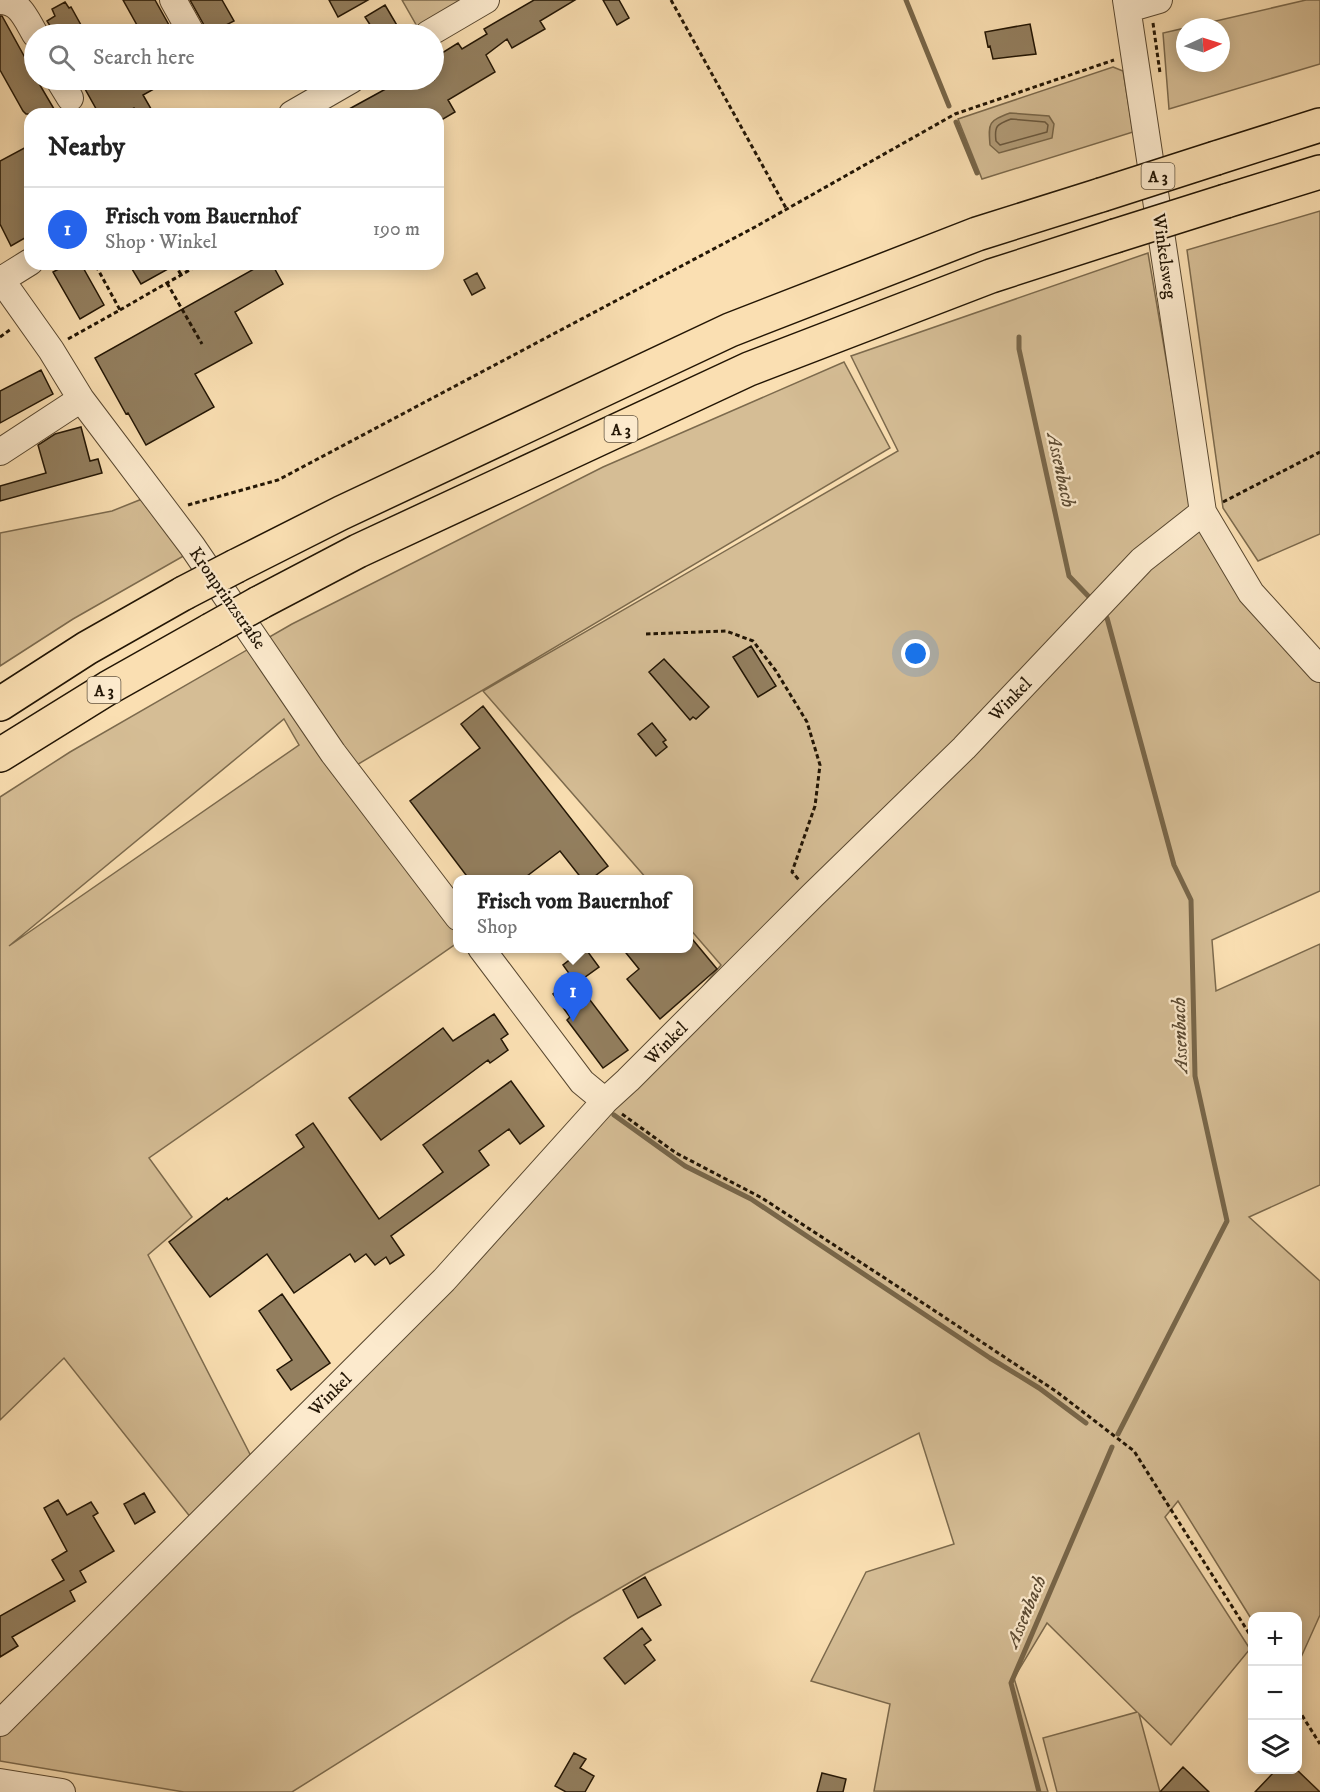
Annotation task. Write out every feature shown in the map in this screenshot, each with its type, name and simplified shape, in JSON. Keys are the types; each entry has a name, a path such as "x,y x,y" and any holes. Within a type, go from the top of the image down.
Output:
{"highway":[{"name":"A 3","path":"0,704 87,648 236,566 341,513 730,330 977,234 1320,125"},
{"name":"A 3","path":"0,755 108,688 259,603 358,551 749,369 991,276 1320,172"}],"street":[{"path":"172,0 186,24"},
{"path":"444,25 486,0"},
{"path":"1127,4 1159,0"},
{"path":"11,2 21,9 29,24"},
{"name":"Winkelsweg","path":"1127,4 1203,512"},
{"path":"302,108 334,90"},
{"path":"1,279 24,266"},
{"name":"Kronprinzstraße","path":"1,279 51,350 81,399 192,546 333,753 453,910"},
{"path":"0,452 81,399"},
{"path":"1203,512 1251,593 1320,669"},
{"name":"Winkel","path":"0,1723 444,1280 605,1101 964,748 1142,560 1203,512"},
{"path":"485,953 582,1082 605,1101"},
{"path":"0,1782 62,1792"}],"path":[{"path":"670,0 787,209"},
{"path":"166,512 278,480 787,209 955,114 1135,53"},
{"path":"98,270 120,310"},
{"path":"178,270 181,275"},
{"path":"51,350 190,270"},
{"path":"167,283 201,344"},
{"path":"1203,512 1320,452"},
{"path":"646,634 726,631 753,641 776,671 807,722 820,765 815,806 792,872 813,896"},
{"path":"605,1101 676,1153 762,1198 929,1307 1057,1392 1134,1451 1248,1632"},
{"path":"1302,1715 1320,1744"}],"shaded area":[{"path":"402,0 467,0 425,24 416,24"},
{"path":"1306,0 1320,0 1320,64 1169,109 1163,33 1176,30 1176,72 1230,72 1229,18"},
{"path":"1113,67 1123,71 1133,132 982,179 958,119"},
{"path":"1320,211 1320,534 1258,561 1223,508 1187,250"},
{"path":"1148,253 1193,517 1320,681 1320,891 1212,940 1216,991 1320,944 1320,1185 1249,1217 1320,1281 1320,1615 1302,1655 1302,1612 1248,1614 1178,1501 1165,1517 1248,1646 1248,1651 1171,1745 1139,1714 1160,1792 1057,1792 1043,1738 1137,1712 1047,1623 1014,1678 1048,1792 874,1791 890,1704 811,1681 866,1572 954,1544 919,1433 646,1573 572,1616 292,1792 184,1792 0,1761 0,1731 203,1533 64,1358 0,1420 0,797 70,752 292,624 603,467 844,362 890,448 355,766 453,908 453,946 149,1158 192,1217 148,1255 252,1458 593,1118 721,965 693,933 693,875 644,875 483,691 898,451 851,356","holes":["284,719 299,745 9,946"]},
{"path":"142,499 187,554 73,619 0,666 0,533 112,511"}],"water":[{"path":"1010,113 1049,116 1054,124 1052,138 999,153 990,145 991,123"}],"building":[{"path":"123,0 155,0 168,24 136,24"},
{"path":"190,0 222,0 234,21 228,24 203,24"},
{"path":"329,0 368,0 338,17"},
{"path":"534,0 575,0 540,21 545,29 512,48 507,39 486,55 495,72 448,100 455,112 444,118 444,108 351,108 384,90 444,90 444,52 458,43 462,49 487,34 484,29"},
{"path":"603,0 619,0 629,18 617,25"},
{"path":"65,2 69,8 71,7 80,24 49,24 47,21 55,16 52,9"},
{"path":"385,5 396,24 370,24 365,17"},
{"path":"0,16 2,16 24,56 24,90 43,90 53,108 24,108 24,112 0,70"},
{"path":"1030,24 1036,54 993,59 985,32"},
{"path":"86,90 152,90 143,95 151,108 96,108"},
{"path":"24,148 24,238 11,246 0,224 0,161"},
{"path":"84,270 104,305 80,319 53,272"},
{"path":"133,270 166,270 141,284"},
{"path":"252,270 275,270 283,284 235,312 252,343 195,374 214,407 146,445 95,358"},
{"path":"477,273 485,288 472,295 464,280"},
{"path":"41,370 53,394 0,423 0,391"},
{"path":"81,427 90,461 98,459 102,473 0,501 0,486 46,473 38,445 55,434"},
{"path":"751,646 776,686 758,697 733,657"},
{"path":"664,659 709,707 696,719 693,717 690,720 649,672"},
{"path":"483,706 608,866 596,875 579,875 560,851 528,875 466,875 410,801 480,748 461,724"},
{"path":"652,723 666,740 663,742 667,747 656,756 638,734"},
{"path":"693,940 717,969 660,1019 627,979 639,969 626,953 693,953"},
{"path":"579,953 589,953 599,967 577,983 628,1050 603,1068 567,1020 570,1017 553,994 573,979 563,965"},
{"path":"494,1014 508,1034 501,1039 508,1050 490,1063 488,1060 381,1140 349,1098 443,1028 453,1041"},
{"path":"511,1081 544,1126 520,1144 509,1129 479,1151 489,1165 391,1236 404,1255 390,1264 386,1257 375,1265 366,1254 355,1262 350,1254 294,1293 267,1254 210,1297 169,1242 227,1198 228,1200 304,1147 296,1135 313,1123 379,1219 443,1172 423,1145"},
{"path":"282,1294 330,1363 291,1390 277,1370 292,1360 259,1311"},
{"path":"144,1493 155,1512 135,1524 124,1504"},
{"path":"58,1500 67,1515 91,1502 98,1513 93,1516 114,1551 80,1571 86,1582 70,1591 75,1601 12,1637 18,1646 0,1657 0,1616 64,1580 52,1560 67,1551 44,1508"},
{"path":"645,1577 661,1605 638,1618 623,1590"},
{"path":"642,1628 651,1640 644,1645 655,1660 625,1684 604,1658"},
{"path":"574,1753 586,1759 580,1768 594,1776 585,1792 566,1792 555,1786"},
{"path":"1183,1767 1209,1792 1160,1792"},
{"path":"822,1773 846,1779 843,1792 817,1792"},
{"path":"1272,1774 1301,1774 1320,1792 1255,1792"}],"waterway":[{"name":"Assenbach","path":"906,0 949,106"},
{"name":"Assenbach","path":"956,122 977,173"},
{"name":"Assenbach","path":"1019,337 1019,349 1069,576 1092,600"},
{"name":"Assenbach","path":"1107,618 1174,865 1191,900 1195,1076 1227,1221 1118,1434"},
{"path":"614,1115 685,1166 751,1199 990,1358 1039,1388 1086,1423"},
{"name":"Assenbach","path":"1039,1792 1011,1683 1112,1447"}],"place":[{"name":"Frisch vom Bauernhof","path":"573,1022"}]}
